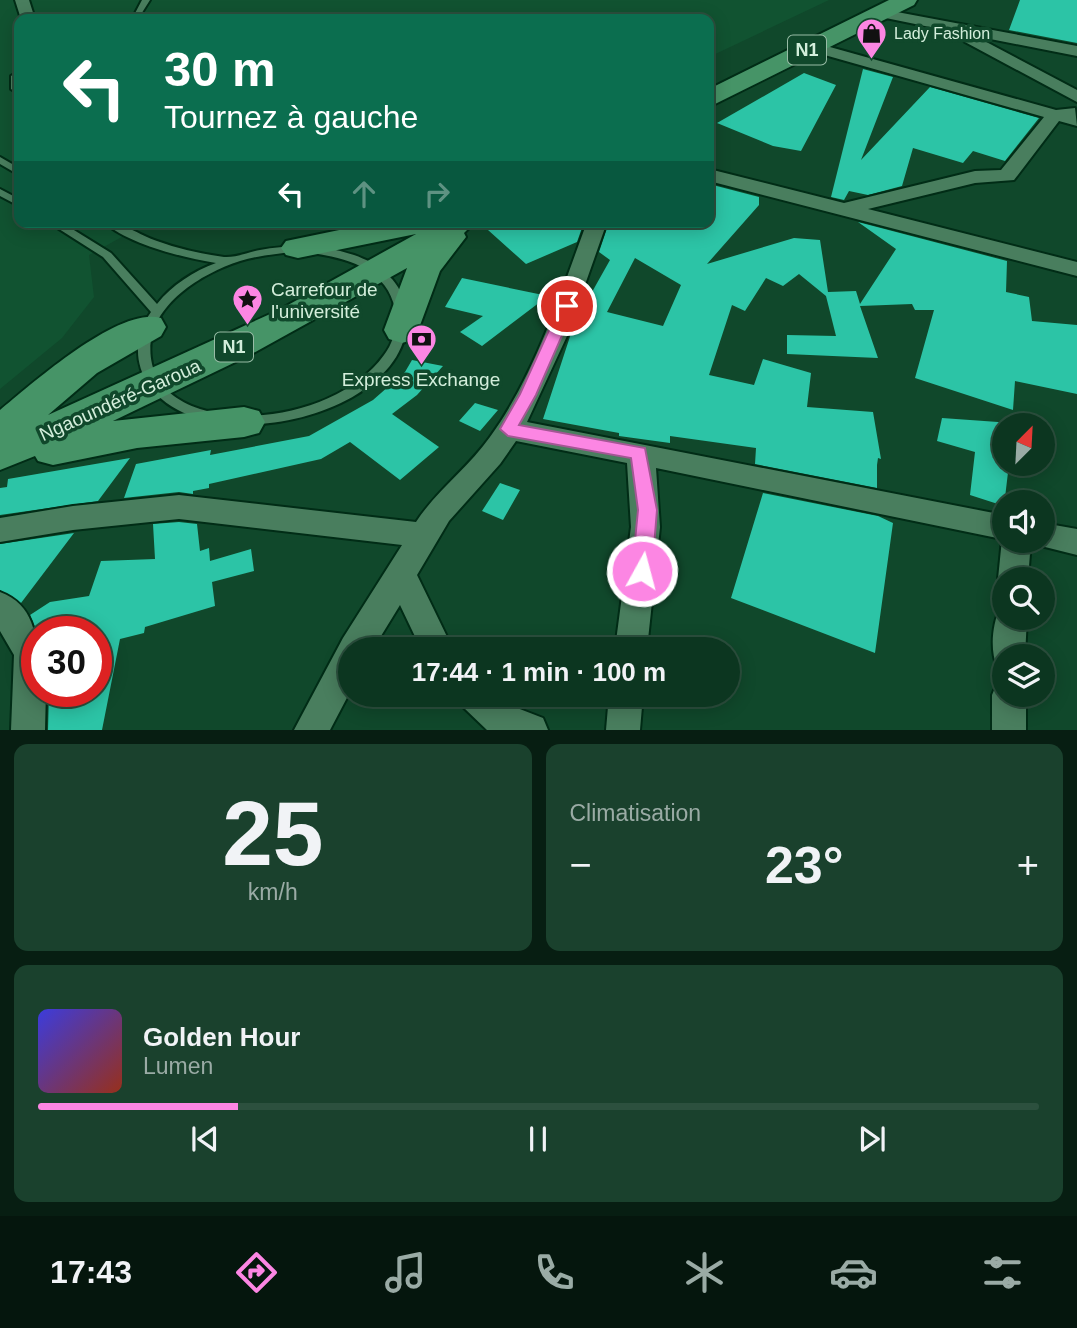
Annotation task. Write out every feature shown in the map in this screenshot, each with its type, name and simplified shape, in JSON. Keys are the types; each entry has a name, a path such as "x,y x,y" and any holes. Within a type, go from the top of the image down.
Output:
{"highway":[{"name":"N1","path":"714,96 906,0"},
{"path":"298,248 399,228"},
{"name":"Ngaoundéré-Garoua","path":"0,453 154,388 381,272 451,228"},
{"path":"402,330 424,269 456,228"},
{"path":"0,433 83,363 152,319"},
{"path":"0,461 137,432 244,422"}],"street":[{"path":"881,13 951,28 1062,63 1077,97"},
{"path":"951,28 1062,63"},
{"path":"812,47 1077,121"},
{"path":"846,209 975,177 1007,176 1048,113 1062,63"},
{"path":"1048,113 1077,110"},
{"path":"714,176 1077,269"},
{"path":"362,637 422,536 453,495 501,443 528,395 577,284 595,228"},
{"path":"508,429 639,453 886,507 992,525"},
{"path":"633,637 646,547 648,510 639,453"},
{"path":"0,530 85,516 179,507 422,536"},
{"path":"1055,537 1077,542"},
{"path":"401,575 431,637"},
{"path":"0,606 21,634 30,654 27,730"},
{"path":"311,730 338,681"},
{"path":"487,707 500,719 531,730"},
{"path":"623,730 625,707"},
{"path":"1009,707 1009,730"}],"lane":[{"path":"63,228 107,255 152,319"},
{"path":"119,228 171,251 230,261"},
{"path":"298,248 330,251 358,259 381,272 400,298 402,330 385,364 349,394 299,415 244,422 190,412 154,388 142,358 152,319 176,291 201,274 230,261 264,252 298,248"}],"shaded area":[{"path":"0,0 829,0 714,55 714,14 14,14 14,228 138,228 89,255 94,297 62,338 0,389"}],"building":[{"path":"1020,0 1077,0 1077,43 1009,30"},
{"path":"863,69 893,77 861,160 930,87 1039,118 1005,161 973,151 963,163 913,148 902,186 868,195 849,191 844,200 831,197"},
{"path":"804,73 836,85 801,151 773,146 717,123"},
{"path":"714,185 759,197 759,205 707,264 794,238 820,240 828,292 856,291 860,304 896,249 858,222 1007,261 1006,292 1029,297 1032,321 1077,325 1077,394 1015,381 1013,410 915,378 934,310 915,310 912,304 860,306 878,358 787,354 787,335 836,336 826,296 799,274 783,286 766,278 745,311 732,305 709,375 754,385 763,359 811,373 807,407 873,412 881,459 878,458 877,488 755,464 756,448 670,436 670,443 619,436 619,433 543,419 580,306 583,308 610,260 599,252 607,228 714,228","holes":["635,258 681,285 663,326 607,312"]},
{"path":"582,228 577,242 526,264 488,230"},
{"path":"462,278 548,296 482,346 460,332 483,316 445,307"},
{"path":"412,360 443,366 417,395 392,414 439,447 400,480 350,442 321,459 209,484 209,488 193,491 193,494 179,492 124,498 136,464 211,450 210,455 309,436 373,400 405,372"},
{"path":"475,403 498,410 480,431 459,421"},
{"path":"942,418 992,422 992,476 1008,476 1006,490 992,490 992,502 970,495 975,452 937,441"},
{"path":"130,458 98,501 0,515 0,488 7,487 8,479"},
{"path":"500,483 520,490 503,520 482,511"},
{"path":"763,493 878,516 893,523 875,653 731,598"},
{"path":"153,524 197,524 200,551 209,548 210,561 251,549 254,571 212,582 215,606 145,627 144,633 120,639 112,679 112,616 30,615 50,602 89,596 101,561 155,559"},
{"path":"74,533 21,603 0,590 0,544"},
{"path":"49,707 107,707 102,730 48,730"}],"place":[{"name":"Lady Fashion","path":"871,60"},
{"name":"Carrefour de l'université","path":"248,327"},
{"name":"Express Exchange","path":"421,367"}],"route":[{"path":"567,306 528,395 508,429 639,453 648,510 642,571"}]}
